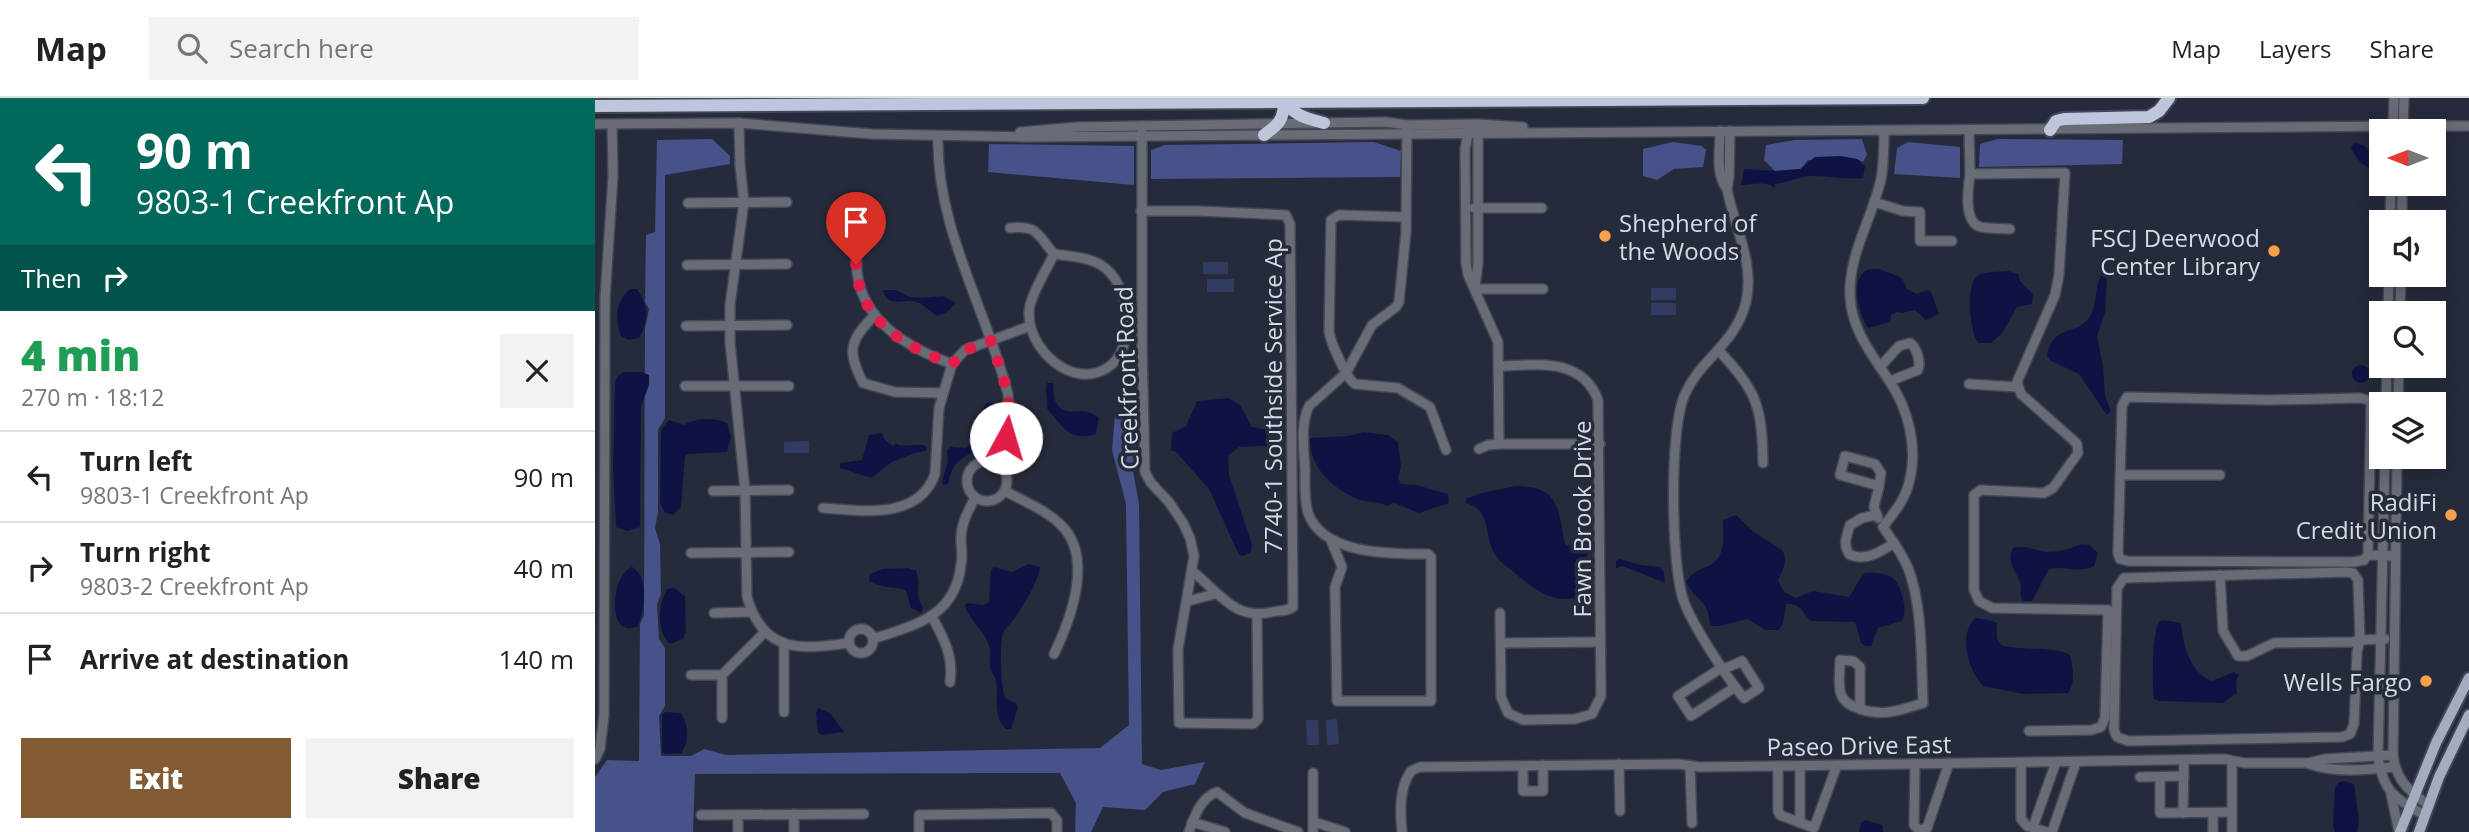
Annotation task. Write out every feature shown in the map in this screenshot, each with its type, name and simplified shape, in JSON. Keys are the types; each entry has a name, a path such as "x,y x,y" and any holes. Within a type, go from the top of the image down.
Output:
{"highway":[{"path":"595,106 620,102 1923,98"},
{"path":"2050,130 2056,121 2064,118 2149,117 2159,111 2169,98"},
{"path":"1284,100 1300,117 1324,123"},
{"path":"1263,135 1279,125 1284,114 1284,100"}],"main road":[{"path":"2400,832 2450,712 2469,678"},
{"path":"2419,832 2426,810 2469,715"}],"street":[{"path":"2394,98 2397,119"},
{"path":"2401,119 2404,98"},
{"path":"977,136 1077,127 1142,125 1385,122 1407,130"},
{"path":"595,124 739,123 938,137 1263,135 1473,129 1574,132 2369,128"},
{"path":"739,123 744,202 729,325 745,490 746,588 751,612 765,632 784,644 796,647 848,643"},
{"path":"595,759 600,749 599,531 605,299 613,176 612,124"},
{"path":"1141,211 1142,125"},
{"path":"2447,126 2469,126"},
{"path":"1473,129 1478,208 1475,289"},
{"path":"1473,129 1465,149 1467,263 1468,275 1497,342 1499,444"},
{"path":"1331,540 1367,552 1428,554 1430,557 1431,701 1336,701 1335,587 1342,567 1331,540 1312,521 1306,499 1306,412 1309,406 1346,373 1372,325 1399,302 1406,217 1407,130"},
{"path":"1969,130 1969,214 1974,224 1979,227 2010,229"},
{"path":"1725,131 1719,169 1747,264 1748,289 1736,328 1690,385 1678,416 1675,442 1676,561 1687,610 1724,668 1735,687 1744,698 1759,688 1742,661 1724,668 1678,696 1691,716 1735,687"},
{"path":"1883,527 1908,487 1912,458 1907,416 1890,382 1862,339 1850,294 1855,255 1881,177 1884,131"},
{"path":"938,137 937,165 946,215 1006,386 1010,414 1006,438 996,463"},
{"path":"1970,174 2065,173 2060,261 2055,295 2018,377 2017,387 2021,394 2077,444 2078,453 2049,491 2039,494 1981,490 1973,495 1973,590 1979,601 1992,608 2108,610 2104,722 2101,727 2091,730 2029,730"},
{"path":"688,203 787,202"},
{"path":"1874,202 1903,211 1920,212 1920,241 1952,241"},
{"path":"1466,208 1542,208"},
{"name":"Creekfront Road","path":"1141,211 1145,472 1151,484 1169,502 1186,528 1193,556 1188,601 1178,649 1179,723 1253,724 1258,719 1257,615"},
{"name":"7740-1 Southside Service Ap","path":"1141,211 1286,215 1290,223 1293,607 1288,611 1257,615"},
{"path":"866,214 860,231 857,274 861,295 874,316 910,346 952,364"},
{"path":"1406,217 1339,215 1331,220 1331,344 1355,384 1398,388 1430,407 1445,450"},
{"path":"1010,228 1027,226 1054,254 1091,260 1102,265 1119,283 1126,307 1123,347 1113,363 1102,371 1074,373 1048,356 1034,336 1030,326 1030,305 1054,254"},
{"path":"687,265 786,264"},
{"path":"1475,289 1543,289"},
{"path":"874,316 857,335 852,350 855,368 863,383 895,392 942,393"},
{"path":"686,326 787,325"},
{"path":"823,508 861,511 892,509 913,502 926,491 932,483 937,462 936,433 942,393 952,364 965,350 1030,326"},
{"path":"1880,367 1899,346 1910,343 1913,346 1919,362 1918,370 1890,382"},
{"path":"1719,351 1740,374 1755,397 1763,424 1763,464"},
{"name":"Fawn Brook Drive","path":"1499,366 1557,366 1574,370 1589,382 1598,400 1601,696 1596,710 1588,717 1575,719 1523,720 1508,713 1501,697 1501,643"},
{"path":"1969,384 2017,387"},
{"path":"685,386 789,386"},
{"path":"2369,400 2360,398 2127,397 2122,406 2118,553 2123,561 2364,560 2368,555 2370,469"},
{"path":"1479,449 1499,444 1600,444"},
{"path":"1860,709 1860,667 1853,661 1840,660 1841,698 1847,705 1860,709 1877,713 1893,713 1923,703 1915,594 1909,571 1876,515 1875,501 1879,486 1881,474 1875,464 1845,456 1840,475 1879,486"},
{"path":"980,461 996,463 1007,475 1005,491 991,501 975,497 967,483 970,470 980,461"},
{"path":"2385,469 2378,757 2400,832"},
{"path":"2397,469 2394,767 2403,785 2426,810"},
{"path":"2121,475 2220,475"},
{"path":"713,491 789,490"},
{"path":"1005,491 1055,519 1069,534 1073,543 1077,563 1073,608 1054,654"},
{"path":"873,639 932,617 948,601 955,589 961,565 962,528 975,497"},
{"path":"1876,515 1862,518 1850,525 1845,541 1846,550 1850,555 1864,557 1879,553 1894,543"},
{"path":"691,553 789,552"},
{"path":"2368,555 2395,556"},
{"path":"1192,571 1206,582 1215,594 1230,604 1257,615"},
{"path":"2347,572 2356,576 2359,586 2360,640 2357,652 2354,724 2350,734 2342,737 2120,739 2114,730 2119,583 2128,578 2220,575 2347,572"},
{"path":"2220,575 2221,624 2235,652 2242,657 2274,643 2352,642 2395,638"},
{"path":"1188,601 1215,594"},
{"path":"714,613 751,612"},
{"path":"1500,613 1501,643 1600,642"},
{"path":"932,617 953,666 950,682"},
{"path":"848,643 851,633 857,629 865,630 873,639"},
{"path":"691,675 722,675 765,632"},
{"path":"848,643 855,652 863,654 870,650 873,639"},
{"path":"784,644 784,712"},
{"path":"722,675 722,718"},
{"name":"Paseo Drive East","path":"1402,832 1402,798 1408,776 1411,771 1420,767 1619,764 1800,766 2184,760 2308,763 2325,759 2393,755"},
{"path":"2183,813 2184,760"},
{"path":"2232,761 2232,832"},
{"path":"2033,827 2056,762"},
{"path":"2021,763 2021,819 2027,825 2050,832 2076,762"},
{"path":"1915,764 1914,825 1923,830 1927,828 1949,763"},
{"name":"Paseo Drive East","path":"2308,763 2325,768 2394,767"},
{"path":"1619,764 1620,811"},
{"path":"1523,766 1523,791 1543,791 1543,765"},
{"path":"1778,766 1778,811 1783,817 1814,828 1837,765"},
{"path":"1691,766 1692,823"},
{"path":"1800,766 1800,823"},
{"path":"1313,773 1313,827 1345,832"},
{"path":"2140,777 2184,776"},
{"path":"2160,777 2160,813 2232,812"},
{"path":"1225,832 1191,827 1209,795 1217,792 1245,813 1299,832"},
{"path":"2391,794 2409,806 2426,810"},
{"path":"919,832 919,815 1051,813 1057,820 1057,832"},
{"path":"2213,813 2213,832"},
{"path":"794,814 794,832"},
{"path":"701,816 864,814"},
{"path":"738,815 738,832"}],"shaded area":[{"path":"712,139 730,156 730,164 665,175 665,418 658,430 658,512 655,528 660,544 661,594 657,604 659,639 665,648 665,706 659,716 661,756 691,756 704,749 726,755 1100,748 1129,725 1126,504 1112,450 1115,414 1129,413 1136,447 1133,471 1139,504 1142,764 1161,770 1205,762 1195,784 1163,792 1145,810 1103,807 1091,832 1075,832 1076,803 1060,773 695,774 693,832 595,832 595,777 607,760 639,761 640,624 644,615 645,329 649,309 645,302 646,235 655,232 657,140"},
{"path":"1862,139 1867,155 1863,162 1857,159 1808,160 1801,169 1775,171 1764,160 1766,145 1795,140"},
{"path":"1998,139 2123,140 2122,164 1979,167 1980,144"},
{"path":"1374,142 1401,151 1400,177 1151,179 1151,150 1165,145"},
{"path":"1673,142 1702,146 1706,150 1703,167 1674,169 1657,180 1643,176 1643,149"},
{"path":"1908,142 1960,147 1960,178 1894,174 1897,148"},
{"path":"2354,143 2369,150 2369,168 2362,164 2351,148"},
{"path":"989,144 1134,146 1134,185 988,172"},
{"path":"1841,156 1857,159 1865,166 1863,178 1809,176 1775,184 1774,188 1763,184 1741,185 1744,169 1800,169 1815,157"},
{"path":"1203,262 1228,262 1228,274 1203,274"},
{"path":"1879,269 1898,276 1907,289 1917,294 1927,290 1931,292 1939,314 1926,320 1915,310 1897,312 1891,315 1890,322 1868,328 1862,316 1857,292 1859,278 1865,271"},
{"path":"2008,271 2018,274 2020,281 2033,294 2032,304 2017,307 2002,333 1991,343 1978,343 1970,311 1972,284 1975,278 1982,274"},
{"path":"2101,275 2107,277 2105,313 2097,336 2105,396 2111,411 2107,415 2079,374 2051,361 2047,356 2054,339 2089,318 2094,308"},
{"path":"1207,279 1234,279 1234,292 1207,292"},
{"path":"1651,288 1676,288 1676,300 1651,300"},
{"path":"631,289 637,289 644,302 646,314 645,325 639,338 629,340 621,336 617,317 622,298"},
{"path":"883,290 896,290 910,297 943,296 956,303 947,312 937,316 917,302 892,301 885,296"},
{"path":"1651,303 1676,303 1676,315 1651,315"},
{"path":"2357,366 2367,368 2369,378 2365,382 2357,382 2353,378 2353,370"},
{"path":"623,372 649,375 649,385 641,406 640,527 627,531 616,527 613,469 615,382"},
{"path":"1047,383 1053,383 1054,398 1063,410 1086,412 1099,418 1096,434 1079,436 1062,426 1047,409"},
{"path":"1229,398 1240,405 1252,427 1280,432 1280,445 1239,447 1228,456 1229,475 1252,545 1251,552 1243,556 1239,555 1209,489 1176,452 1171,450 1172,433 1186,426 1197,401"},
{"path":"987,403 993,403 996,407 988,435 980,446 954,466 948,484 943,485 948,461 947,450 951,447 966,448 971,443"},
{"path":"669,420 684,425 699,420 722,421 727,423 731,437 727,452 685,456 681,507 673,515 664,512 660,502 661,430"},
{"path":"1363,432 1388,435 1398,442 1401,467 1398,478 1401,484 1416,485 1448,494 1449,503 1419,513 1394,503 1387,506 1360,500 1332,484 1314,459 1310,438 1348,436"},
{"path":"882,433 894,446 895,443 903,446 923,445 927,447 926,451 892,462 871,478 840,468 840,463 862,460 869,435"},
{"path":"809,441 809,453 784,453 784,442"},
{"path":"1516,486 1541,490 1552,498 1559,512 1566,545 1591,546 1586,562 1589,578 1582,597 1562,599 1538,591 1496,556 1484,518 1475,507 1466,503 1466,499"},
{"path":"1736,515 1754,532 1782,550 1785,562 1778,581 1784,592 1796,598 1813,591 1849,597 1865,573 1883,574 1893,578 1901,593 1904,605 1902,621 1878,628 1871,646 1861,643 1855,622 1811,621 1799,607 1791,604 1786,604 1783,624 1778,630 1766,630 1747,619 1710,626 1708,611 1686,582 1696,572 1716,561 1723,545 1723,520"},
{"path":"2082,544 2089,545 2098,553 2094,566 2083,569 2049,569 2032,601 2023,601 2020,583 2011,562 2013,548 2052,552"},
{"path":"1620,559 1660,567 1664,572 1665,583 1623,566 1616,568 1616,561"},
{"path":"1029,564 1040,567 1037,579 1002,638 1004,694 1007,699 1016,703 1018,708 1011,729 1006,729 997,712 996,681 990,668 988,643 965,606 967,603 983,605 989,602 991,570 994,567 1012,572"},
{"path":"632,567 641,578 644,594 638,626 628,628 620,624 615,605 619,582"},
{"path":"908,568 916,571 922,613 911,608 905,590 869,581 870,574 883,569"},
{"path":"674,588 685,596 686,632 683,639 670,644 662,632 660,610 667,589"},
{"path":"1976,618 1997,623 1997,638 2001,645 2056,650 2070,655 2073,679 2068,693 2023,694 1983,686 1973,671 1967,652 1967,633"},
{"path":"2163,620 2181,623 2189,657 2204,677 2212,681 2234,672 2239,675 2236,681 2237,693 2223,703 2154,699 2155,636 2159,622"},
{"path":"818,708 830,713 844,732 822,735 818,733"},
{"path":"665,712 681,713 683,717 687,739 681,753 664,754 662,751 662,715"},
{"path":"1337,719 1339,744 1327,745 1326,720"},
{"path":"1306,720 1318,720 1319,745 1307,745"},
{"path":"2343,781 2354,784 2359,821 2357,832 2335,832 2333,826 2335,788"},
{"path":"1866,820 1882,825 1883,832 1859,832 1861,823"}],"place":[{"name":"Shepherd of the Woods","path":"1605,236"},
{"name":"FSCJ Deerwood Center Library","path":"2274,251"},
{"name":"RadiFi Credit Union","path":"2451,515"},
{"name":"Wells Fargo","path":"2426,681"}],"route":[{"path":"856,264 861,295 868,307 884,327 910,346 952,364 965,350 991,341 1008,394 1010,414 1006,438"}]}
